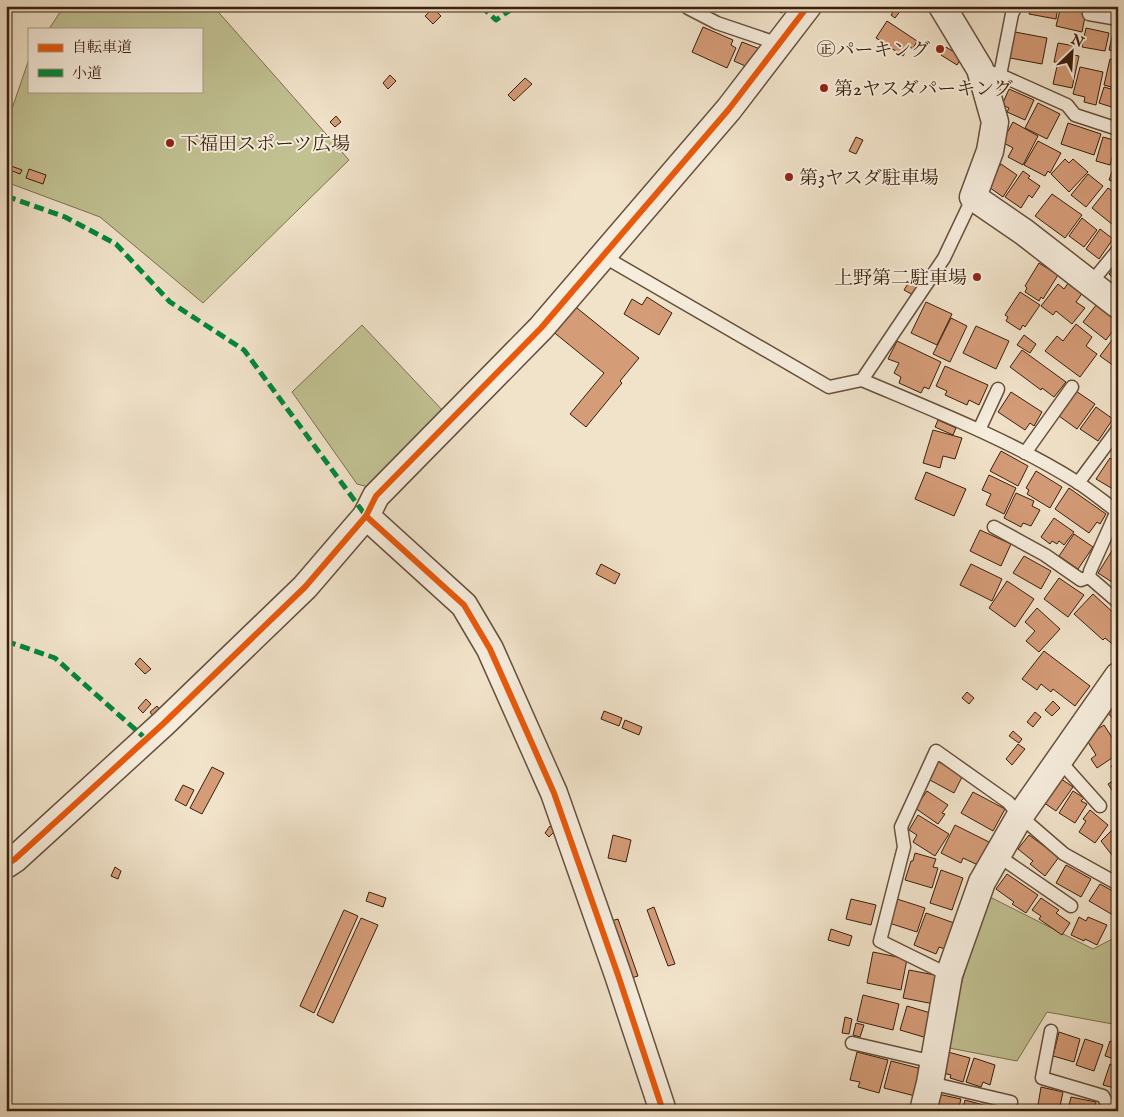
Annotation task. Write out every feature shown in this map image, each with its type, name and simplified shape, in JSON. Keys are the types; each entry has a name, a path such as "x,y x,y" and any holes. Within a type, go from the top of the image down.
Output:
{"street":[{"path":"6,865 164,723 304,587 366,516 376,496 541,328 729,109 808,6"},
{"path":"942,6 990,72 995,122 990,151 973,198 1024,232 1118,305"},
{"path":"366,516 464,605 490,649 554,793 663,1111"},
{"path":"923,1111 950,975 982,882 1020,816 1118,676"}],"lane":[{"path":"1016,6 990,72 1067,106 1075,115 1118,129"},
{"path":"688,8 717,23 778,44"},
{"path":"1089,14 1118,19"},
{"path":"862,380 944,258 973,198"},
{"path":"1090,284 1118,250"},
{"path":"603,256 829,388 862,380 979,430 1078,483 1117,511 1089,577"},
{"path":"1025,453 1072,387"},
{"path":"979,430 998,389"},
{"path":"1078,483 1118,429"},
{"path":"994,527 1045,555 1082,580 1089,577"},
{"path":"1089,577 1118,602"},
{"path":"950,975 880,941 904,847 901,827 936,751 1008,802 1020,816 1064,854 1118,884"},
{"path":"1059,760 1100,806"},
{"path":"997,855 1071,906"},
{"path":"1051,1031 1042,1078 1103,1096 1111,1111"},
{"path":"852,1043 1011,1102"}],"green space":[{"name":"下福田スポーツ広場","path":"64,6 213,6 349,160 203,303 100,217 6,182 6,126 28,62 28,92 202,92 202,28 50,28"},
{"path":"362,325 445,413 372,488 357,484 292,392"},
{"path":"986,895 1093,949 1118,936 1118,1025 1047,1012 1017,1061 944,1047"}],"building":[{"path":"754,6 766,6 764,11"},
{"path":"766,6 785,6 782,13"},
{"path":"897,6 904,6 895,18 891,15"},
{"path":"1031,6 1058,6 1056,19 1029,14"},
{"path":"1061,6 1087,6 1082,32 1056,26"},
{"path":"1100,6 1118,6 1118,11"},
{"path":"433,8 441,16 433,24 425,16"},
{"path":"887,21 917,41 913,49 909,46 903,56 876,38"},
{"path":"703,27 733,40 731,45 736,48 727,68 692,52"},
{"path":"1086,28 1109,33 1105,51 1082,47"},
{"path":"1114,28 1118,29 1118,52 1109,50"},
{"path":"1015,32 1047,38 1042,64 1010,58"},
{"path":"742,42 760,49 752,69 734,61"},
{"path":"1058,43 1075,46 1074,55 1079,56 1072,88 1053,84 1058,62 1054,62"},
{"path":"946,47 962,57 957,65 941,55"},
{"path":"1110,59 1118,60 1118,89 1104,85"},
{"path":"1080,67 1103,72 1096,105 1084,102 1085,97 1073,94"},
{"path":"390,75 396,81 388,89 383,83"},
{"path":"525,78 532,84 514,101 508,95"},
{"path":"1104,87 1118,91 1118,109 1099,103"},
{"path":"1009,89 1034,100 1025,120 1007,112 1009,108 1002,105"},
{"path":"1038,103 1060,114 1047,139 1025,128"},
{"path":"336,116 341,122 335,127 330,122"},
{"path":"1013,122 1038,136 1023,165 1008,157 1013,148 1002,142"},
{"path":"1068,123 1101,134 1094,155 1061,144"},
{"path":"856,137 863,140 856,154 849,151"},
{"path":"1103,137 1117,141 1110,165 1096,161"},
{"path":"1038,141 1061,153 1050,173 1048,171 1045,176 1024,165"},
{"path":"1065,159 1069,163 1073,159 1088,172 1069,192 1051,174"},
{"path":"1001,164 1017,175 1003,197 986,185"},
{"path":"11,166 22,170 20,174 10,170"},
{"path":"29,169 46,175 43,184 26,178"},
{"path":"1113,169 1118,171 1118,183 1109,180"},
{"path":"1023,171 1030,176 1028,178 1040,186 1032,198 1029,195 1021,208 1005,197"},
{"path":"1088,174 1103,186 1086,207 1071,195"},
{"path":"1108,188 1118,195 1118,229 1092,208"},
{"path":"1052,194 1082,215 1065,238 1035,216"},
{"path":"1082,218 1097,230 1084,247 1069,236"},
{"path":"1100,229 1113,239 1099,259 1086,249"},
{"path":"1039,263 1058,275 1043,299 1041,297 1039,301 1025,292 1027,288 1025,286"},
{"path":"1118,263 1118,282 1109,274"},
{"path":"912,277 922,284 915,296 904,290"},
{"path":"1069,282 1083,292 1076,302 1085,308 1072,324 1056,311 1053,315 1041,306 1058,284 1064,289"},
{"path":"1020,292 1040,305 1025,327 1023,325 1020,330 1006,321 1008,317 1005,315"},
{"path":"647,297 672,313 659,335 624,314 632,299 642,305"},
{"path":"926,302 952,314 937,345 911,333"},
{"path":"572,304 639,358 620,381 622,383 586,427 570,414 604,373 551,330"},
{"path":"1097,304 1118,320 1118,324 1106,340 1083,322"},
{"path":"951,318 967,326 950,362 933,354"},
{"path":"1076,324 1092,337 1086,346 1097,354 1080,377 1045,351 1057,336 1063,341"},
{"path":"976,326 1009,341 996,369 963,353"},
{"path":"1118,332 1118,361 1114,366 1100,356"},
{"path":"1024,335 1036,344 1030,353 1017,345"},
{"path":"897,341 941,362 929,389 924,387 921,393 899,383 901,377 894,373 899,363 888,359"},
{"path":"1022,350 1066,382 1054,397 1042,388 1041,390 1010,367"},
{"path":"945,366 988,385 979,405 969,400 967,405 945,395 947,391 936,386"},
{"path":"1076,391 1095,404 1077,429 1059,416"},
{"path":"1011,392 1042,412 1034,426 1030,423 1025,430 998,412"},
{"path":"1096,407 1113,419 1098,441 1080,429"},
{"path":"938,420 956,428 953,435 935,427"},
{"path":"933,430 962,438 955,459 943,456 940,468 923,463"},
{"path":"1001,451 1028,466 1018,486 990,471"},
{"path":"1110,458 1118,463 1118,492 1096,479"},
{"path":"1036,471 1062,487 1050,508 1027,494 1029,490 1026,488"},
{"path":"926,472 966,489 954,516 915,499"},
{"path":"989,475 1016,488 1004,514 986,505 991,494 982,490"},
{"path":"1069,488 1106,514 1100,524 1097,522 1089,533 1055,509"},
{"path":"1016,493 1034,501 1032,506 1040,510 1031,526 1023,523 1021,527 1004,518"},
{"path":"1054,518 1074,532 1064,545 1059,541 1057,544 1052,541 1050,544 1041,537"},
{"path":"980,530 1011,544 1001,566 970,551"},
{"path":"1074,534 1093,547 1078,569 1059,556"},
{"path":"1113,549 1118,552 1118,580 1115,584 1098,573"},
{"path":"1024,556 1051,571 1041,589 1013,573"},
{"path":"601,564 620,574 615,584 596,574"},
{"path":"971,564 1002,579 992,601 960,585"},
{"path":"1059,578 1084,595 1068,617 1044,599"},
{"path":"1007,581 1034,599 1015,627 989,608"},
{"path":"1093,594 1118,617 1118,645 1116,647 1105,638 1103,640 1074,614"},
{"path":"1037,608 1060,629 1039,652 1026,641 1035,631 1025,622"},
{"path":"1044,651 1090,686 1075,706 1053,689 1051,692 1041,684 1037,690 1022,679"},
{"path":"140,658 151,669 145,674 135,664"},
{"path":"967,692 974,698 969,704 962,698"},
{"path":"1118,695 1118,724 1103,708"},
{"path":"146,699 151,704 143,713 138,708"},
{"path":"1053,701 1060,708 1052,716 1045,710"},
{"path":"157,706 160,710 153,716 150,712"},
{"path":"604,711 622,718 619,726 601,719"},
{"path":"1035,712 1041,717 1033,727 1027,722"},
{"path":"625,720 642,727 639,735 622,728"},
{"path":"1104,725 1118,747 1118,754 1097,768 1091,759 1096,755 1085,737"},
{"path":"1013,731 1022,739 1019,743 1009,736"},
{"path":"1018,744 1025,749 1012,765 1006,759"},
{"path":"937,761 963,775 954,793 928,779"},
{"path":"1118,761 1118,776 1111,766"},
{"path":"212,767 224,773 202,814 190,808"},
{"path":"1057,776 1073,787 1056,811 1040,800"},
{"path":"1118,778 1118,793 1115,795 1108,784"},
{"path":"183,785 194,790 186,806 175,800"},
{"path":"927,791 948,805 942,813 945,814 938,824 915,808"},
{"path":"1073,791 1084,798 1081,801 1087,804 1075,823 1059,813"},
{"path":"973,792 1005,809 993,831 961,813"},
{"path":"1090,810 1108,825 1095,843 1079,832 1086,821 1083,819"},
{"path":"918,815 949,834 935,856 913,842 917,835 909,830"},
{"path":"955,825 991,843 980,866 963,858 961,863 941,853"},
{"path":"550,826 555,831 549,837 545,833"},
{"path":"1113,829 1118,835 1118,863 1101,841"},
{"path":"613,835 631,840 626,862 608,858"},
{"path":"1029,835 1059,857 1045,876 1030,864 1033,861 1018,849"},
{"path":"915,853 936,859 933,867 938,868 932,888 905,880"},
{"path":"1066,865 1091,879 1081,897 1056,883"},
{"path":"115,867 121,871 118,879 111,876"},
{"path":"941,870 963,878 952,910 930,903"},
{"path":"1007,874 1038,895 1026,913 1012,904 1014,902 996,889"},
{"path":"1100,884 1118,894 1118,906 1113,915 1089,901"},
{"path":"369,892 386,898 383,907 366,901"},
{"path":"1041,898 1059,910 1056,913 1070,923 1062,935 1039,919 1041,916 1032,910"},
{"path":"851,899 876,905 871,925 846,919"},
{"path":"897,899 925,908 917,932 889,923"},
{"path":"654,907 675,964 668,966 647,910"},
{"path":"344,910 358,916 314,1013 300,1006"},
{"path":"926,913 957,924 948,950 939,947 936,954 914,945"},
{"path":"1079,917 1086,921 1088,917 1107,925 1097,945 1071,935"},
{"path":"361,918 378,925 333,1023 317,1015"},
{"path":"618,919 638,976 631,978 611,921"},
{"path":"831,929 852,936 849,946 828,940"},
{"path":"873,952 907,959 901,990 867,983"},
{"path":"909,970 940,976 934,1004 903,998"},
{"path":"863,995 899,1004 893,1030 857,1021"},
{"path":"907,1006 934,1014 927,1038 900,1030"},
{"path":"845,1017 852,1019 849,1034 842,1033"},
{"path":"856,1023 864,1025 860,1037 853,1035"},
{"path":"1059,1032 1080,1039 1074,1062 1053,1056"},
{"path":"1085,1039 1103,1045 1094,1071 1076,1065"},
{"path":"1110,1041 1118,1044 1118,1060 1105,1056"},
{"path":"857,1052 888,1060 879,1093 858,1087 860,1082 850,1080"},
{"path":"948,1052 970,1058 963,1082 950,1078 951,1075 943,1073"},
{"path":"974,1058 995,1065 990,1085 983,1082 981,1087 966,1082"},
{"path":"891,1061 922,1069 915,1096 884,1088"},
{"path":"1110,1064 1118,1066 1118,1089 1103,1085"},
{"path":"1041,1087 1063,1092 1059,1111 1037,1111"},
{"path":"938,1094 961,1099 958,1111 934,1111"},
{"path":"1071,1097 1096,1102 1094,1111 1068,1111"},
{"path":"965,1100 987,1106 985,1111 962,1111"},
{"path":"990,1104 1012,1109 1011,1111 989,1111"}],"marked path":[{"path":"481,6 496,20 516,6"},
{"path":"6,196 65,217 116,244 170,302 244,350 366,516"},
{"path":"6,641 55,658 146,739"}],"cycle path":[{"path":"6,865 15,859 164,723 305,587 366,516 376,496 541,328 729,109 808,6"},
{"path":"366,516 464,605 490,649 554,793 618,975 663,1111"}],"place":[{"name":"㊣パーキング","path":"940,49"},
{"name":"第2ヤスダパーキング","path":"824,88"},
{"name":"下福田スポーツ広場","path":"170,143"},
{"name":"第3ヤスダ駐車場","path":"789,177"},
{"name":"上野第二駐車場","path":"977,277"}]}
